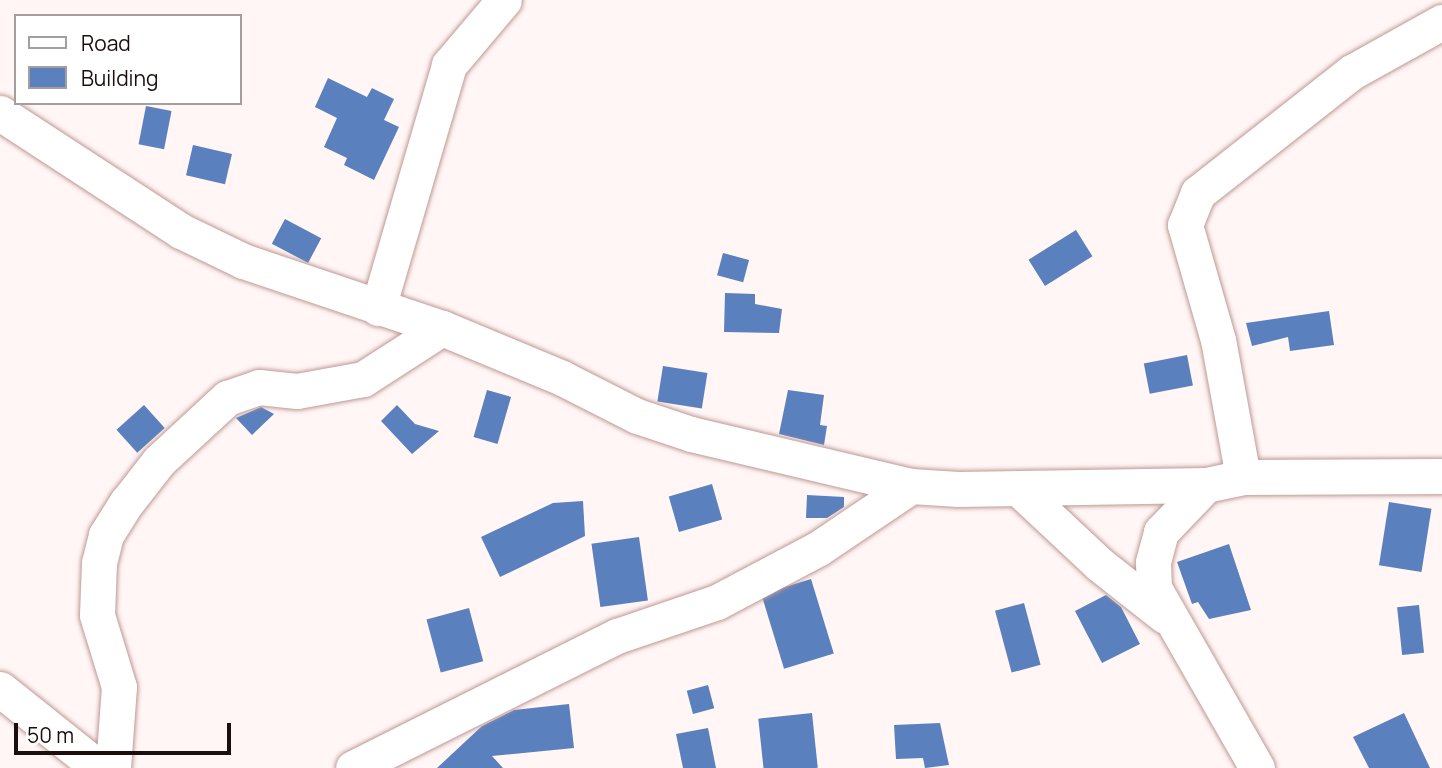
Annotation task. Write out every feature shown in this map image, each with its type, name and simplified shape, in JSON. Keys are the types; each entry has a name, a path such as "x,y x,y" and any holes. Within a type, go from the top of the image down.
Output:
{"street":[{"path":"378,308 449,65 504,0"},
{"path":"1243,477 1218,340 1185,225 1198,192 1352,72 1442,22"},
{"path":"0,113 181,232 243,261 442,328 562,377 637,416 691,434 911,486 1020,490 1206,485 1243,477 1442,476"},
{"path":"113,768 120,687 97,615 99,563 106,534 127,502 168,451 227,398 259,387 297,391 363,379 442,328"},
{"path":"1206,485 1161,532 1153,562 1154,588 1167,618 1257,768"},
{"path":"353,768 617,636 717,602 819,548 911,486"},
{"path":"1020,490 1099,564 1167,618"},
{"path":"0,689 99,768"}],"building":[{"path":"328,78 367,97 372,88 394,99 384,120 399,127 374,180 344,165 347,158 324,147 337,118 315,107"},
{"path":"146,106 172,111 164,149 139,144"},
{"path":"193,145 232,154 225,184 186,175"},
{"path":"285,219 321,238 308,263 272,244"},
{"path":"1076,230 1092,256 1045,286 1029,260"},
{"path":"723,253 749,260 743,282 717,275"},
{"path":"725,293 755,294 755,304 782,309 779,333 724,332"},
{"path":"1329,311 1334,345 1290,351 1288,337 1252,346 1246,323"},
{"path":"1187,355 1193,385 1150,394 1144,363"},
{"path":"663,366 707,373 702,409 657,402"},
{"path":"487,390 511,397 498,444 473,437"},
{"path":"788,390 824,395 820,425 827,426 824,445 779,434"},
{"path":"144,405 165,428 137,453 117,430"},
{"path":"397,405 415,424 439,431 412,454 381,421"},
{"path":"261,407 274,414 252,435 236,418"},
{"path":"712,484 722,520 679,532 669,496"},
{"path":"807,495 844,497 844,507 827,518 806,518"},
{"path":"583,501 585,536 500,577 481,537 553,503"},
{"path":"1389,502 1431,509 1421,572 1379,565"},
{"path":"639,537 648,600 600,607 591,544"},
{"path":"1229,544 1251,610 1209,619 1198,602 1192,604 1177,562"},
{"path":"811,579 834,654 784,669 761,594"},
{"path":"1106,595 1121,607 1140,644 1102,663 1075,611"},
{"path":"1024,603 1041,665 1012,673 995,611"},
{"path":"1419,605 1424,653 1402,655 1397,607"},
{"path":"469,608 483,661 441,673 426,619"},
{"path":"708,685 714,708 693,714 687,691"},
{"path":"569,704 574,748 492,756 503,768 437,768 482,726 514,710"},
{"path":"812,713 818,768 763,768 758,719"},
{"path":"1404,713 1430,768 1369,768 1353,737"},
{"path":"940,723 949,765 925,768 923,758 896,759 894,725"},
{"path":"708,728 716,768 683,768 676,734"}]}
